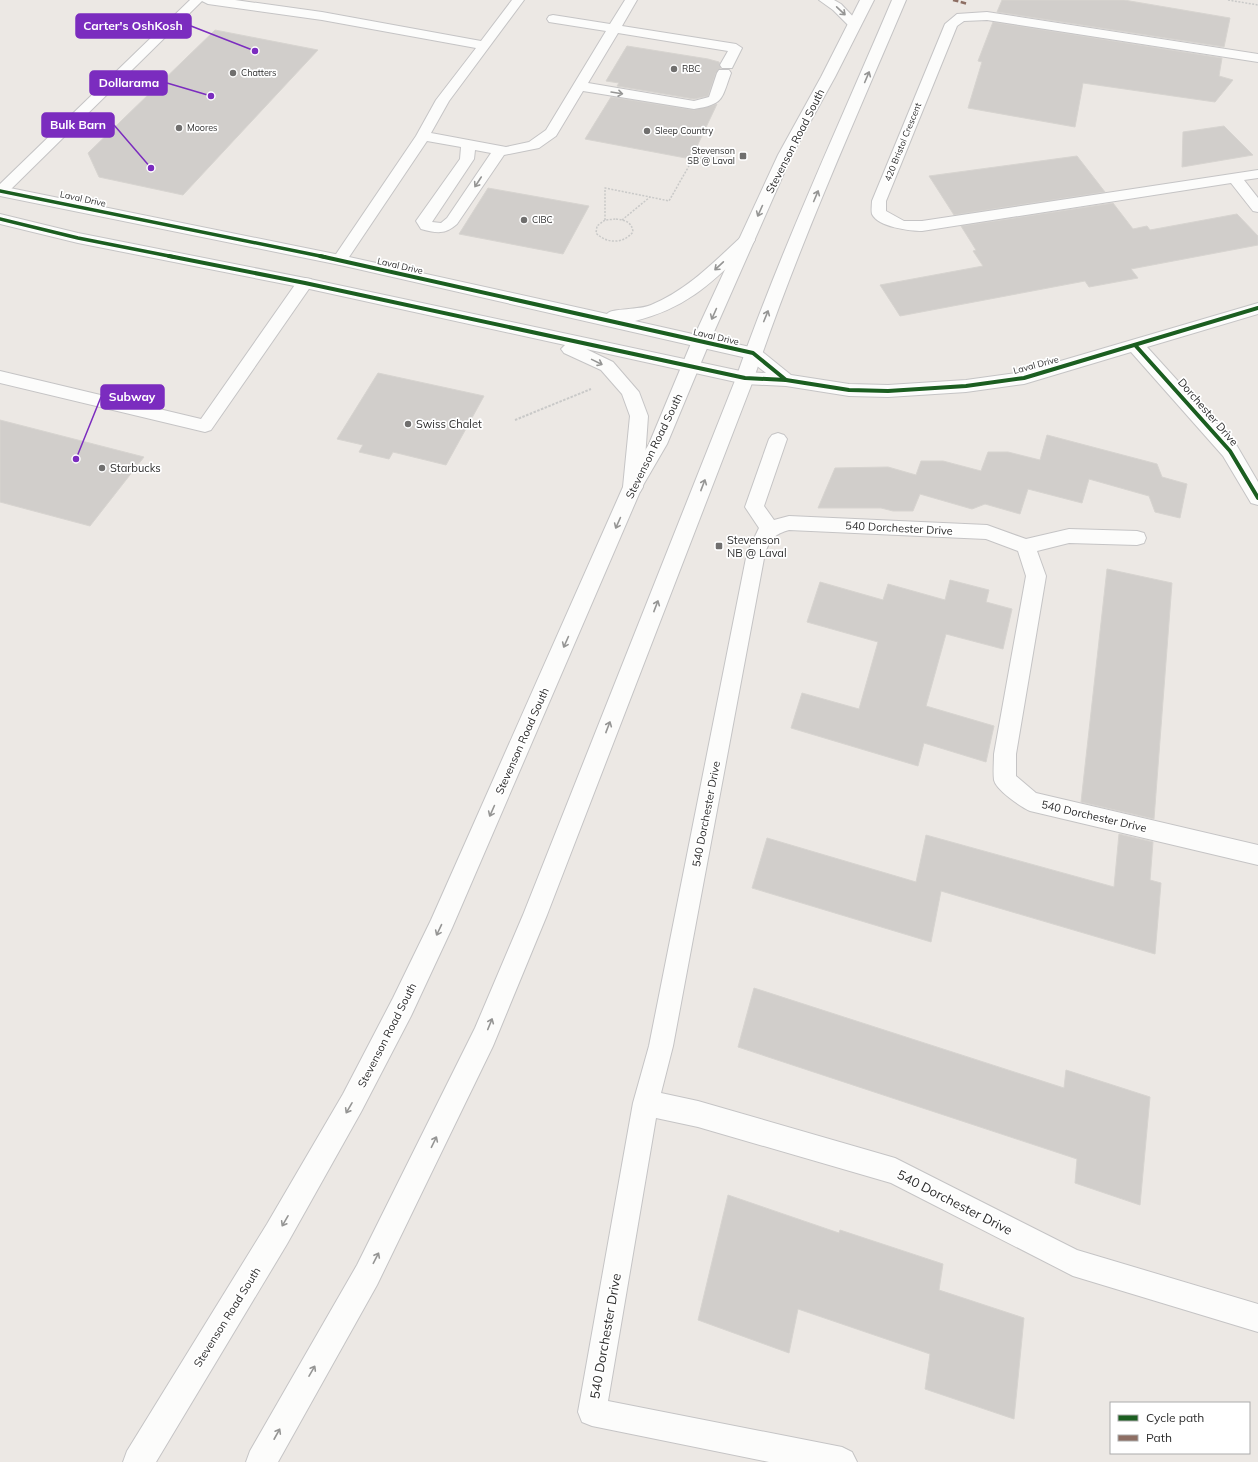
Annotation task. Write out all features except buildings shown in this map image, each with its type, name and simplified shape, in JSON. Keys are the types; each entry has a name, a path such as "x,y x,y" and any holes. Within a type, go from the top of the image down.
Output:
{"main road":[{"name":"Stevenson Road South","path":"138,1462 277,1234 352,1103 402,1007 443,921 633,488 658,444 692,366 701,341 785,155 867,0"},
{"path":"261,1462 367,1276 484,1037 538,908 749,366 760,331 899,0"},
{"name":"Laval Drive","path":"0,192 340,260 701,341 749,366 786,380 849,390 922,390 1024,378 1258,308"},
{"name":"Laval Drive","path":"0,219 78,238 306,283 692,366 749,366 786,380"},
{"name":"Laval Drive","path":"584,315 624,317 655,310 674,302 695,288 747,240"},
{"name":"Laval Drive","path":"481,321 573,350 607,366 619,379 630,392 639,416 633,488"},
{"name":"Dorchester Drive","path":"1135,345 1230,451 1258,498"}],"lane":[{"path":"0,192 197,0"},
{"path":"208,0 322,16 483,45"},
{"path":"340,260 423,136 443,100 518,0"},
{"path":"423,136 506,151 534,145 551,133 631,0"},
{"path":"825,0 837,7 855,25"},
{"name":"420 Bristol Crescent","path":"1258,58 987,16 962,17 951,24 879,201 879,213 891,222 904,227 922,226 1258,174"},
{"path":"553,19 736,48 726,69 715,99 707,103 694,105 579,86"},
{"path":"468,144 467,159 424,221 426,226 444,228 452,222 500,150"},
{"path":"1235,178 1258,208"},
{"path":"0,377 206,426 306,283"},
{"path":"770,528 754,507 778,439"},
{"name":"540 Dorchester Drive","path":"842,1462 592,1412 646,1103 661,1046 756,553 762,538 770,528 789,523 986,532 1026,546 1036,576 1005,754 1005,780 1030,801 1258,855"},
{"path":"1026,546 1069,536 1137,538"},
{"name":"540 Dorchester Drive","path":"646,1103 698,1114 895,1171 1073,1262 1258,1318"}],"path":[{"path":"1228,0 1258,5"},
{"path":"605,220 605,188 669,200 694,157 731,163"},
{"path":"622,220 650,197"},
{"path":"605,220 622,220 631,225 633,232 626,238 615,241 603,239 596,233 597,226 605,220"},
{"path":"516,420 597,387"}],"marked path":[{"path":"953,0 968,4"}],"cycle path":[{"path":"0,191 340,260 753,353 786,380 745,378 305,283 78,238 0,219"},
{"path":"786,380 849,390 888,391 966,386 1024,378 1258,308"},
{"path":"1135,345 1230,451 1258,498"}],"place":[{"name":"Carter's OshKosh","path":"255,51"},
{"name":"RBC","path":"674,69"},
{"name":"Chatters","path":"233,73"},
{"name":"Dollarama","path":"211,96"},
{"name":"Moores","path":"179,128"},
{"name":"Sleep Country","path":"647,131"},
{"name":"Stevenson SB @ Laval","path":"743,156"},
{"name":"Bulk Barn","path":"151,168"},
{"name":"CIBC","path":"524,220"},
{"name":"Swiss Chalet","path":"408,424"},
{"name":"Subway","path":"76,459"},
{"name":"Starbucks","path":"102,468"},
{"name":"Stevenson NB @ Laval","path":"719,546"}]}
